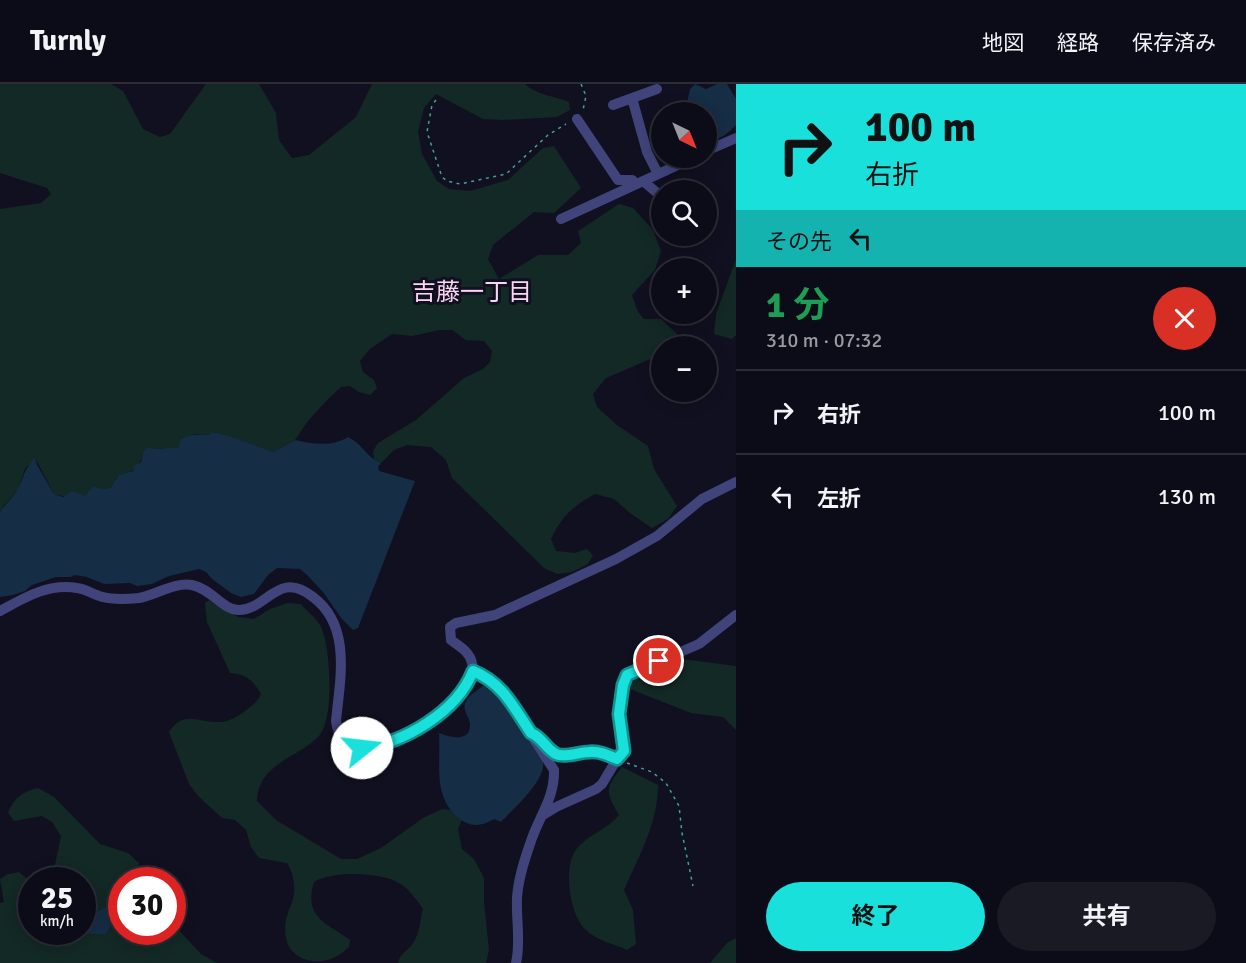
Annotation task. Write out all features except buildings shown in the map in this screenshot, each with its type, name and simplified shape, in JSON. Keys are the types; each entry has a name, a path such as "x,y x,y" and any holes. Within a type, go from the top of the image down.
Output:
{"street":[{"path":"613,105 657,89"},
{"path":"632,98 647,152 657,174"},
{"path":"577,119 618,180 640,182 651,190"},
{"path":"717,146 736,138"},
{"path":"561,219 670,168"},
{"path":"0,611 48,588 79,588 102,597 129,598 150,596 171,588 190,585 210,591 224,604 233,609 242,610 252,608 274,592 293,587 315,597 332,622 339,638 342,658 337,729 346,743 354,747 370,747 426,724 449,705 465,685 473,671 472,663 468,655 451,640 450,627 456,623 495,615 616,559 657,536 702,500 736,482"},
{"path":"543,816 556,807 596,789 602,784 624,751 619,714 623,685 627,675 699,644 736,615"},
{"path":"473,671 489,677 508,699 554,770 551,794 530,841 517,897 518,952 516,963"},
{"path":"531,733 559,756 591,751 617,759"}],"path":[{"path":"436,100 432,105 427,127 429,139 442,177 447,181 460,184 506,174 548,135 577,119 585,105 586,96 581,84"},
{"path":"617,759 652,772 666,783 679,806 693,886"}],"green space":[{"path":"0,84 111,84 123,91 143,129 160,137 170,134 206,84 259,84 276,113 279,140 292,158 309,155 356,117 372,84 525,84 540,93 569,102 570,110 557,117 483,119 436,94 424,108 418,131 422,154 437,181 449,189 470,191 508,180 543,148 554,146 581,188 554,213 534,212 493,245 488,259 499,279 538,255 568,255 581,243 578,231 619,204 633,208 651,228 651,246 659,246 661,251 659,258 651,258 651,274 632,295 638,312 644,319 651,319 651,324 666,324 678,336 651,336 651,360 606,378 593,394 597,407 617,425 648,446 654,469 677,506 668,519 652,528 614,499 595,494 587,498 564,518 551,539 556,551 575,553 587,549 593,555 588,564 572,572 557,574 544,568 452,478 446,460 431,447 407,445 394,450 381,463 374,460 373,451 378,443 416,420 464,378 483,369 490,362 492,351 484,341 466,340 452,330 440,330 412,336 392,334 370,349 360,361 363,372 374,380 377,388 370,395 350,386 341,387 308,421 295,440 273,452 210,435 194,434 180,447 155,449 143,453 135,468 119,475 110,488 77,497 54,494 35,458 25,469 18,489 0,512 0,209 41,203 51,194 47,188 0,173"},
{"path":"736,259 736,335 732,339 714,334 717,311"},
{"path":"209,600 238,617 254,619 270,609 288,603 301,604 318,622 324,635 330,683 327,716 323,728 318,737 309,745 271,770 259,788 257,801 276,820 341,859 357,859 381,848 423,818 442,809 451,810 462,820 458,829 462,849 474,859 484,878 489,950 486,963 398,963 400,957 415,939 423,909 401,884 379,876 355,874 322,878 314,882 311,894 314,912 326,924 350,940 349,947 323,961 304,959 292,951 285,932 285,924 294,894 293,878 289,866 287,863 259,858 251,847 246,830 235,820 222,818 198,796 189,784 169,732 180,721 186,719 212,722 230,720 253,705 261,694 248,679 230,673 207,622 205,603"},
{"path":"682,659 736,666 736,730 723,717 691,713 630,689 630,685 638,676"},
{"path":"622,767 658,785 651,826 624,890 633,910 636,944 627,950 599,939 589,933 579,922 572,901 569,876 573,855 578,847 619,815 611,801 609,790 612,780"},
{"path":"38,788 54,797 100,844 128,853 139,863 138,867 108,867 108,906 96,912 96,867 55,867 61,836 52,822 42,816 14,821 8,813 19,796"},
{"path":"18,872 18,945 96,945 96,934 106,934 108,931 108,945 186,945 186,938 201,954 217,963 0,963 0,903 4,902 0,879 8,874"},
{"path":"736,938 736,963 710,963 727,943"}],"water":[{"path":"695,84 706,89 717,84 727,84 736,99 736,125 717,138 717,102 687,102 690,89"},
{"path":"212,432 273,452 295,440 329,443 348,437 381,463 378,467 379,471 415,481 358,628 353,630 342,619 323,592 300,569 277,568 268,575 254,594 241,597 231,593 199,569 169,576 152,584 137,586 130,583 104,584 87,577 74,575 56,577 32,585 25,591 0,597 0,512 16,492 35,457 37,465 54,494 63,497 72,491 85,496 93,486 100,489 110,488 119,475 133,471 134,466 141,462 147,447 155,449 179,447 180,440 184,438 209,435"},
{"path":"484,685 514,716 543,760 543,768 535,785 501,822 494,819 473,825 460,819 445,801 440,779 439,733 458,737 467,734 470,725 465,710 466,701"},
{"path":"108,906 106,934 96,934 96,912"}],"district":[{"name":"吉藤一丁目","path":"472,292"}],"route":[{"path":"362,748 392,739 426,724 449,705 473,671 489,677 508,699 531,733 554,753 559,756 591,751 617,759 624,751 619,714 623,685 627,675 659,661"}]}
